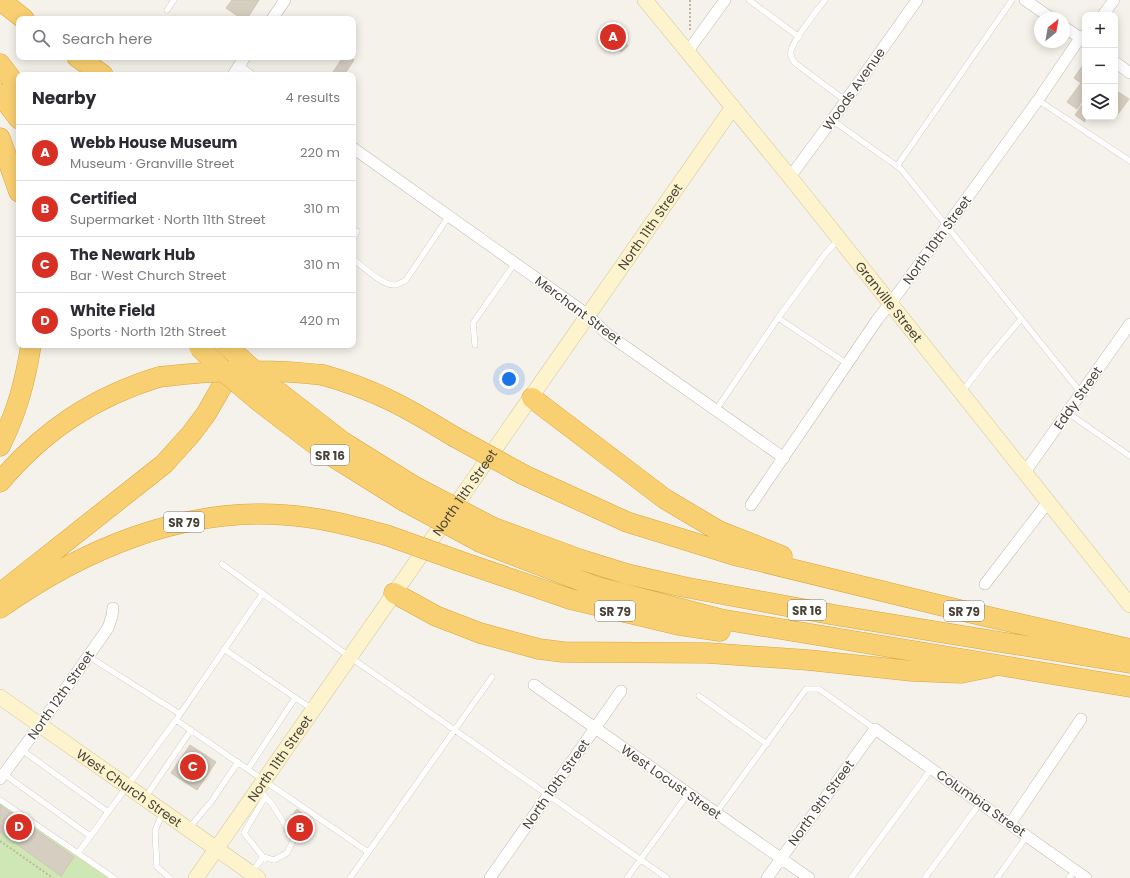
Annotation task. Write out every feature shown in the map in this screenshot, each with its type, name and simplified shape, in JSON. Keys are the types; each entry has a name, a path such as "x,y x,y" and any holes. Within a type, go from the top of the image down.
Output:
{"highway":[{"path":"0,0 20,16"},
{"path":"81,60 99,72"},
{"path":"0,64 16,85"},
{"path":"0,94 16,115"},
{"path":"0,138 16,183"},
{"path":"0,446 12,422 25,382 31,348"},
{"name":"SR 16","path":"200,348 260,403 324,451 487,535 597,587 720,619 1130,687"},
{"name":"SR 16","path":"229,348 272,387 408,493"},
{"path":"0,594 164,464 191,434 206,414 225,381 238,348"},
{"name":"SR 79","path":"0,482 28,451 51,431 93,404 121,390 159,377 201,372 262,369 324,375 356,384 408,408 453,436 524,475 627,522 734,555 1130,649"},
{"path":"532,398 665,499 720,531 782,556 799,571"},
{"name":"SR 79","path":"0,608 28,589 96,552 145,533 189,521 246,514 285,515 324,520 386,535 570,599 672,623 728,632 777,628"},
{"name":"SR 16","path":"487,535 579,559 627,574 684,587 835,615 1130,663"},
{"path":"394,593 436,616 480,633 539,649 563,652 715,654 808,660 912,671 962,673 1003,665"}],"street":[{"path":"274,16 285,0"},
{"name":"Granville Street","path":"645,0 790,177 1048,502 1128,599"},
{"path":"688,51 725,0"},
{"name":"Woods Avenue","path":"790,177 917,0"},
{"path":"1025,0 1042,12"},
{"path":"1105,12 1114,0"},
{"path":"1070,30 1082,37"},
{"name":"North 10th Street","path":"752,505 846,363 1082,39"},
{"path":"235,71 243,60"},
{"path":"1118,64 1130,73"},
{"name":"North 11th Street","path":"196,878 216,849 262,789 313,710 532,398 733,107"},
{"name":"Merchant Street","path":"356,150 588,315 606,333 784,458"},
{"name":"Eddy Street","path":"1025,472 1130,324"},
{"path":"985,584 1048,502"},
{"name":"North 12th Street","path":"2,776 40,726 108,628 113,608"},
{"name":"West Locust Street","path":"534,685 809,878"},
{"name":"North 10th Street","path":"490,878 621,691"},
{"name":"West Church Street","path":"0,697 254,876"},
{"path":"1010,824 1081,719"},
{"name":"Columbia Street","path":"875,729 1027,836 1072,874 1086,878"},
{"name":"North 9th Street","path":"767,878 875,729"}],"lane":[{"path":"167,10 174,0"},
{"path":"749,0 799,37"},
{"path":"825,0 799,37 791,53 791,58 795,63 846,101"},
{"path":"897,166 1012,0"},
{"path":"1038,100 1130,162"},
{"path":"832,120 897,166 947,226 1081,394"},
{"path":"356,261 387,284 395,285 400,283 406,280 449,216"},
{"path":"716,410 778,318 824,254 839,239"},
{"path":"475,345 473,323 515,263"},
{"path":"778,318 846,363"},
{"path":"962,392 988,357 1021,319"},
{"path":"1068,413 1130,456"},
{"path":"222,564 350,657 666,878"},
{"path":"78,853 176,720 263,593"},
{"path":"224,649 313,710"},
{"path":"88,656 180,714"},
{"path":"350,878 492,677"},
{"path":"716,813 806,689 819,689 875,729"},
{"path":"699,696 767,744"},
{"path":"248,769 295,698"},
{"path":"176,720 248,769 262,789 294,839 287,853 274,860 263,856 244,833 262,789"},
{"path":"145,799 191,730"},
{"path":"22,750 108,812"},
{"path":"188,829 211,802 238,762"},
{"path":"851,878 932,768"},
{"path":"2,776 90,836"},
{"path":"262,789 368,852"},
{"path":"627,878 688,794"},
{"path":"0,800 114,878"},
{"path":"925,878 980,803"},
{"path":"163,812 155,831 157,867 170,878"},
{"path":"997,878 1027,836"},
{"path":"254,876 263,856"}],"path":[{"path":"690,0 689,28 697,38"},
{"path":"0,841 52,878"}],"green space":[{"path":"0,800 114,878 0,878"}],"building":[{"path":"232,0 259,0 249,16 238,16 226,8"},
{"path":"611,22 626,41 625,42 628,46 621,52 617,48 614,51 599,33"},
{"path":"341,60 354,60 346,72 333,72"},
{"path":"1082,66 1082,102 1077,109 1067,102 1081,83 1074,78"},
{"path":"1118,92 1129,99 1118,114"},
{"path":"1082,105 1082,120 1075,115"},
{"path":"190,745 216,762 197,790 171,773"},
{"path":"0,805 74,857 61,876 0,832"},
{"path":"297,809 308,818 309,834 302,843 298,840 289,820"}],"place":[{"name":"Webb House Museum","path":"613,37"},
{"name":"The Newark Hub","path":"193,767"},
{"name":"White Field","path":"19,827"},
{"name":"Certified","path":"300,828"}]}
